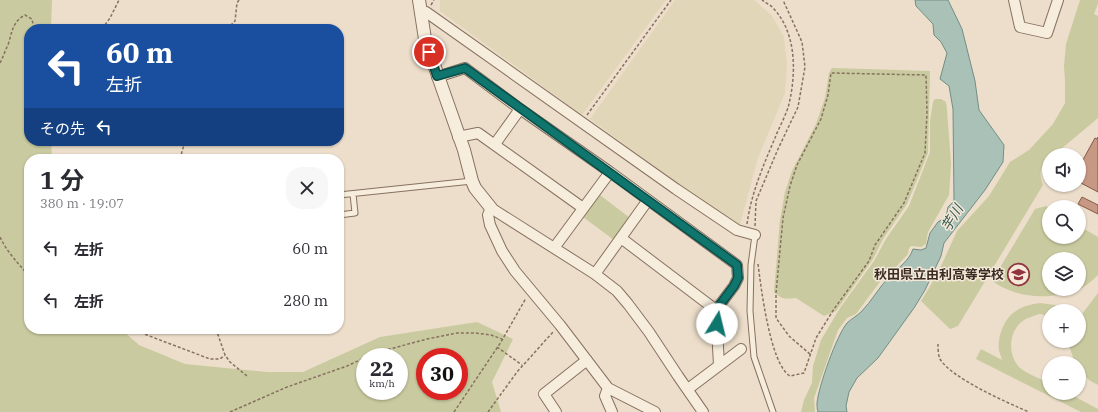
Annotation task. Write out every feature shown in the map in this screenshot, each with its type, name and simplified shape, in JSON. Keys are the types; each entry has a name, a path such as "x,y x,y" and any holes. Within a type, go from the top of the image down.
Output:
{"street":[{"path":"1014,0 1020,27 1047,33 1058,0"},
{"path":"420,6 426,12 676,189 737,230 755,235"},
{"path":"420,6 425,39 458,137 464,150 475,188 491,208 594,274 617,291 628,304 703,412"},
{"path":"437,76 465,68 737,265 738,278 734,286 716,310 719,366"},
{"path":"495,144 520,109"},
{"path":"458,137 478,133 583,208"},
{"path":"554,248 610,172"},
{"path":"594,274 648,200"},
{"path":"491,208 488,216 489,220 502,251 515,271 560,325 608,388 656,412"},
{"path":"621,238 716,310"},
{"path":"688,390 741,349"},
{"path":"556,412 544,394 587,360"},
{"path":"608,388 605,396 612,412"}],"lane":[{"path":"344,195 472,181"},
{"path":"344,214 355,213 353,194"},
{"path":"755,235 750,265 750,311 754,357 773,412"}],"path":[{"path":"106,24 118,0"},
{"path":"232,24 235,21 237,3 239,0"},
{"path":"582,122 671,0"},
{"path":"755,235 747,225 749,205 788,106 793,64 792,46 782,21 774,8 762,0"},
{"path":"755,235 756,201 798,107 805,67 802,42 783,0"},
{"path":"0,63 8,44 11,30 18,19 25,15 32,19 33,24"},
{"path":"758,264 764,310 773,344 785,373 790,376 804,373 811,355 816,338 830,315 869,261 875,245 904,203 925,153 927,114 926,75 831,73 828,95 821,119 798,165 790,186 783,218 776,293 776,318 789,336 811,355"},
{"path":"0,237 9,252 24,270"},
{"path":"454,412 497,347 522,304 533,292"},
{"path":"488,412 522,365 560,325"},
{"path":"230,412 295,384 347,366 364,357 404,345 457,333 491,335 502,339"},
{"path":"145,334 210,359 220,359 225,355"},
{"path":"218,334 225,355 230,362 247,376"},
{"path":"938,344 940,358 949,369 978,387 1030,412"},
{"path":"497,347 522,365"}],"shaded area":[{"path":"440,0 666,0 582,115 440,11"},
{"path":"675,0 754,0 772,16 784,37 787,64 785,93 758,158 739,228 590,119"}],"green space":[{"path":"0,0 52,0 51,24 24,24 24,146 51,146 52,154 24,154 24,334 127,334 139,345 185,364 267,372 303,372 380,337 477,322 513,339 492,382 501,412 0,412"},
{"path":"1080,0 1098,0 1094,14 1098,16 1098,118 1062,148 1042,148 1042,187 958,326 950,329 921,301 937,275 957,231 989,196 1010,162 1029,150 1053,124 1065,103 1064,66 1066,44"},
{"path":"832,68 930,71 928,153 907,204 883,239 873,259 836,311 824,316 796,298 784,298 774,292 780,220 785,192 792,171 816,124 825,98 829,73"},
{"path":"935,99 941,99 946,102 951,164 949,195 928,232 926,244 921,247 911,246 908,254 896,267 885,275 856,314 847,318 838,330 814,398 815,412 801,412 804,400 812,383 813,366 821,340 840,308 874,261 886,239 909,206 930,152 930,121 933,102"},
{"path":"600,195 630,218 614,240 583,217"},
{"path":"1042,207 1042,244 1086,244 1086,230 1098,237 1098,275 1086,285 1086,252 1042,252 1042,296 1018,293 992,281 1035,209"},
{"path":"1098,293 1098,385 1086,377 1086,356 1073,356 1070,348 1086,348 1086,309"},
{"path":"1040,303 1048,304 1042,304 1042,314 1038,314 1024,320 1018,325 1014,331 1011,346 1015,361 1019,367 1029,374 1042,380 1042,392 976,359 981,349 1002,360 999,351 999,340 1002,328 1012,314 1031,305"},
{"path":"1057,400 1081,400 1098,409 1098,412 1081,412"}],"water":[{"name":"芋川","path":"915,0 948,0 962,29 975,81 979,110 1004,145 1003,162 985,190 944,243 941,256 925,290 914,308 878,358 857,378 849,392 846,406 847,412 818,412 817,403 821,385 833,350 847,323 865,308 886,280 906,261 913,249 921,250 926,248 930,233 938,222 946,217 948,207 954,201 953,109 949,86 940,79 947,53 941,42 934,35 933,24 916,6"}],"building":[{"path":"1098,137 1098,192 1086,186 1086,154 1095,138 1097,139"},
{"path":"1082,197 1098,205 1098,214 1086,208 1086,200 1080,200"}],"place":[{"name":"秋田県立由利高等学校","path":"1019,274"}],"route":[{"path":"429,52 437,76 465,68 737,265 738,278 734,286 716,310 717,324"}]}
